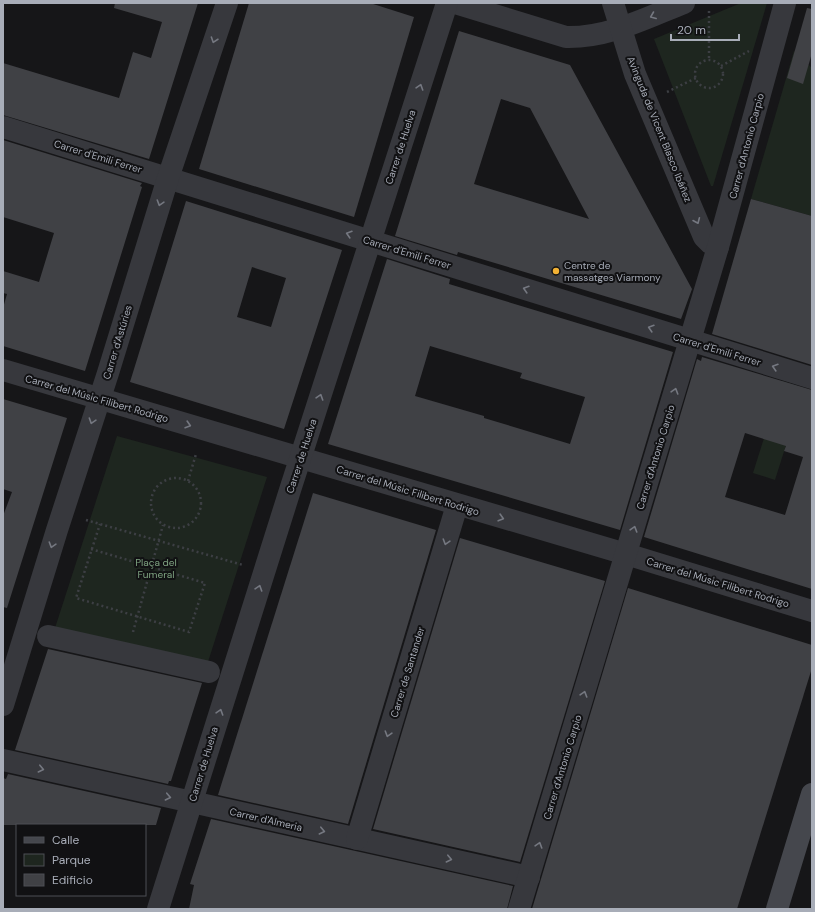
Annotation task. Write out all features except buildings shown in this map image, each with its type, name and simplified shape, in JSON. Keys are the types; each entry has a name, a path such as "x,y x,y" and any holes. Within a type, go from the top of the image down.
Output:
{"street":[{"name":"Carrer d'Astúries","path":"3,705 168,178 227,3"},
{"name":"Carrer de Huelva","path":"158,909 447,3"},
{"path":"455,3 566,37 582,37 622,28 684,3"},
{"name":"Avinguda de Vicent Blasco Ibáñez","path":"613,3 635,74 704,237 710,243 718,247"},
{"name":"Carrer d'Antonio Carpio","path":"519,909 718,247 785,3"},
{"name":"Carrer d'Emili Ferrer","path":"3,127 812,378"},
{"name":"Carrer del Músic Filibert Rodrigo","path":"3,370 626,554 812,611"},
{"name":"Carrer de Santander","path":"357,839 457,505"},
{"path":"48,636 209,672"},
{"name":"Carrer d'Almeria","path":"3,760 529,877"},
{"path":"777,909 812,794"}],"path":[{"path":"708,11 709,60"},
{"path":"721,66 753,49"},
{"path":"704,60 714,60 721,66 723,75 722,80 716,86 707,88 698,83 695,75 697,66 704,60"},
{"path":"667,92 696,78"},
{"path":"188,481 196,454"},
{"path":"175,478 188,481 197,488 201,496 202,504 198,516 190,525 182,528 174,529 163,525 154,515 151,507 151,499 154,491 159,484 166,480 175,478"},
{"path":"86,520 243,565"},
{"path":"92,549 205,583 189,632 76,598 100,524"},
{"path":"127,653 163,525"}],"green space":[{"path":"741,3 767,3 713,186 711,186 654,39"},
{"path":"794,51 812,68 812,216 751,199"},
{"path":"782,381 804,388 775,480 753,473"},
{"name":"Plaça del Fumeral","path":"117,436 267,477 207,665 55,628"}],"place":[{"name":"Centre de massatges Viarmony","path":"556,271"}]}
